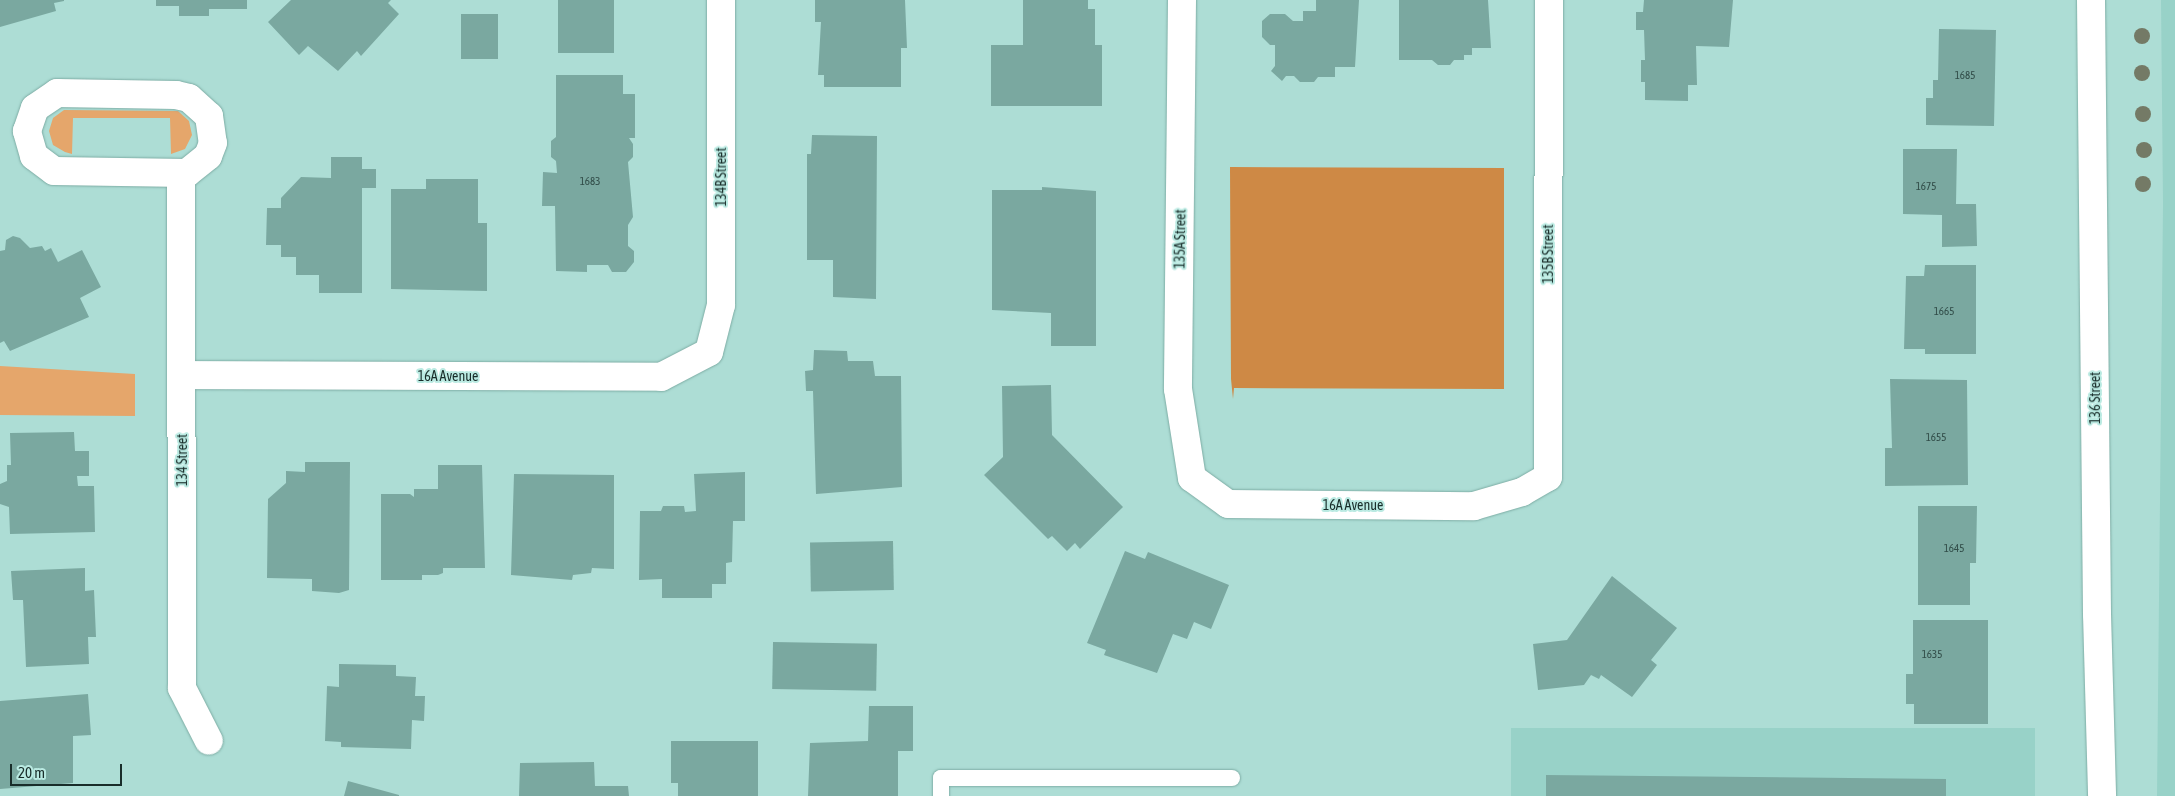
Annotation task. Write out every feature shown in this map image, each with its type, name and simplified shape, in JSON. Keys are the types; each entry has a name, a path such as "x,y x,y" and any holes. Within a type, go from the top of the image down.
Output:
{"street":[{"name":"134B Street","path":"709,352 721,306 721,0"},
{"name":"135A Street","path":"1182,0 1178,390 1192,478"},
{"name":"135B Street","path":"1522,492 1548,477 1549,0"},
{"name":"136 Street","path":"2091,0 2096,614 2102,796"},
{"path":"57,94 176,95 189,98 210,116 213,143 199,166 181,174 54,171 34,156 28,137 30,119 36,108 57,94"},
{"name":"134 Street","path":"181,174 182,688 209,741"},
{"name":"16A Avenue","path":"182,375 662,377 709,352"},
{"name":"16A Avenue","path":"1192,478 1228,504 1474,506 1522,492"}],"lane":[{"path":"941,796 942,778 1232,778"}],"shaded area":[{"path":"2161,0 2175,0 2175,796 2157,796 2163,204"},
{"path":"64,110 178,111 189,121 192,135 185,149 171,154 170,118 73,118 72,154 53,145 49,131 53,118"},
{"path":"1230,167 1504,168 1504,389 1234,388 1233,399 1231,379"},
{"path":"0,366 135,374 135,416 0,415"},
{"path":"1511,728 2035,728 2035,796 1511,796"}],"building":[{"path":"0,0 64,1 54,3 56,11 0,27"},
{"path":"156,0 247,0 247,9 209,9 209,16 179,16 179,6 156,6"},
{"path":"291,0 391,0 388,3 399,14 361,56 357,51 338,71 308,46 299,55 268,22"},
{"path":"558,0 614,0 614,53 558,53"},
{"path":"815,0 905,0 907,48 901,48 901,87 824,87 824,75 818,75 821,22 815,22"},
{"path":"1023,0 1088,0 1088,9 1095,9 1095,45 1102,45 1102,106 991,106 991,45 1023,45"},
{"path":"1316,0 1359,0 1355,67 1335,67 1335,77 1318,77 1314,82 1300,82 1294,76 1286,76 1282,81 1271,71 1275,66 1275,45 1270,45 1262,37 1262,21 1270,14 1285,14 1293,21 1303,21 1303,11 1316,11"},
{"path":"1399,0 1488,0 1491,48 1472,48 1472,55 1464,55 1464,60 1454,60 1450,65 1438,65 1432,60 1399,60"},
{"path":"1644,0 1733,0 1729,47 1696,46 1697,85 1688,85 1688,101 1645,100 1645,82 1641,82 1641,60 1645,60 1644,30 1636,30 1636,12 1643,12"},
{"path":"461,14 498,14 498,59 461,59"},
{"path":"1939,29 1996,30 1994,126 1926,125 1926,98 1933,98 1933,80 1938,80"},
{"path":"556,75 623,75 623,94 635,94 635,138 629,138 633,144 633,157 628,162 633,217 628,225 628,246 634,251 634,262 626,272 612,272 608,265 587,265 587,272 556,271 555,206 542,206 543,172 557,173 556,161 551,157 551,141 556,137"},
{"path":"812,135 877,136 876,299 833,297 833,260 807,260 807,154 811,154"},
{"path":"1903,149 1957,149 1956,204 1976,204 1977,246 1942,247 1942,215 1903,214"},
{"path":"331,157 362,157 362,169 376,169 376,188 362,188 362,293 319,293 319,275 296,275 296,257 281,257 281,245 266,245 267,208 281,208 281,198 301,177 331,178"},
{"path":"426,179 478,179 478,223 487,223 487,291 391,289 391,189 426,189"},
{"path":"1042,187 1096,191 1096,346 1051,346 1051,313 992,310 992,190 1042,190"},
{"path":"13,236 20,238 30,248 42,246 45,251 51,248 58,262 82,250 101,287 80,298 89,317 10,351 4,341 0,343 0,251 5,250 6,240"},
{"path":"1925,265 1976,265 1976,354 1925,354 1925,349 1904,349 1906,276 1924,276"},
{"path":"814,350 847,351 848,361 873,361 875,376 901,376 902,487 816,494 813,391 806,391 805,371 813,370"},
{"path":"1890,379 1967,380 1968,485 1885,486 1885,448 1892,448"},
{"path":"1051,385 1052,435 1123,507 1080,549 1075,543 1067,551 1052,536 1048,539 984,475 1003,457 1002,386"},
{"path":"74,432 75,451 89,451 89,476 77,476 78,486 94,486 95,532 10,534 9,507 0,504 0,484 7,481 7,465 11,465 10,433"},
{"path":"305,462 350,462 349,590 339,593 312,591 312,579 267,578 268,499 286,483 286,471 305,472"},
{"path":"438,465 482,465 485,568 443,568 443,573 438,575 422,575 422,580 381,580 381,494 410,494 414,497 414,489 438,489"},
{"path":"745,472 745,521 733,521 732,562 726,563 726,584 712,584 712,598 662,598 662,579 639,580 640,511 661,511 663,506 684,506 685,512 696,511 694,474"},
{"path":"514,474 614,475 614,569 592,568 591,573 573,575 572,580 511,575"},
{"path":"1918,506 1977,506 1976,563 1970,563 1970,605 1918,605"},
{"path":"893,541 894,590 811,591 810,542"},
{"path":"1125,551 1145,559 1148,552 1229,585 1211,629 1194,622 1187,639 1173,634 1157,673 1104,655 1106,650 1087,643"},
{"path":"85,568 85,591 94,590 96,637 88,637 89,664 26,667 23,600 13,600 11,571"},
{"path":"1612,576 1677,628 1651,660 1657,665 1632,697 1601,675 1599,679 1591,675 1584,685 1538,690 1533,644 1567,640"},
{"path":"1913,620 1988,620 1988,724 1914,724 1914,704 1906,704 1906,674 1913,674"},
{"path":"773,642 877,644 876,691 772,689"},
{"path":"339,664 396,665 396,676 416,677 415,696 425,696 424,721 412,720 411,749 341,747 341,742 325,741 327,686 339,687"},
{"path":"88,694 91,735 73,736 73,783 0,789 0,701"},
{"path":"869,706 913,706 913,751 898,751 898,796 808,796 810,743 868,741"},
{"path":"671,741 758,741 758,796 678,796 678,783 671,783"},
{"path":"594,762 595,786 628,786 629,796 519,796 520,763"},
{"path":"1546,775 1946,779 1946,796 1546,796"},
{"path":"348,781 399,795 399,796 344,796"}]}
